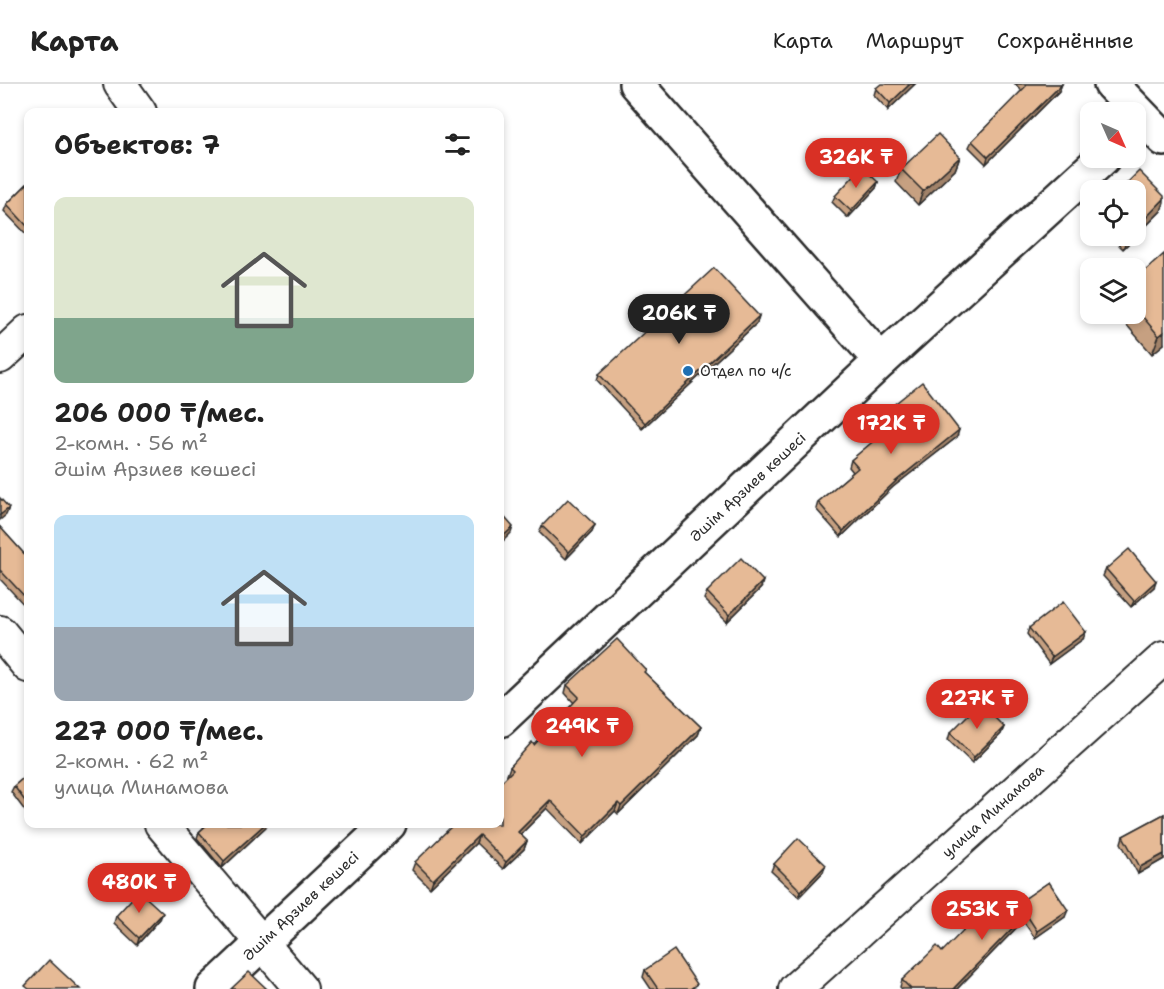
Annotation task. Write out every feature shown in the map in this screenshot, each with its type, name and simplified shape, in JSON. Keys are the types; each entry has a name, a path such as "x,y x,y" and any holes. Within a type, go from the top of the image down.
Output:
{"main road":[{"path":"636,84 881,361"},
{"path":"1111,84 1152,122"},
{"name":"Әшім Арзиев көшесі","path":"504,716 881,361 1092,168"},
{"name":"Әшім Арзиев көшесі","path":"213,989 385,828"}],"street":[{"path":"120,84 137,108"},
{"path":"0,357 24,335"},
{"path":"0,632 24,661"},
{"name":"улица Минамова","path":"795,989 1164,658"},
{"path":"164,828 302,989"}],"building":[{"path":"881,84 910,84 890,103 876,88"},
{"path":"1024,84 1062,84 988,157 972,141 1026,86"},
{"path":"938,134 960,157 923,191 901,169"},
{"path":"862,167 878,182 851,211 835,196"},
{"path":"1139,171 1164,196 1164,199 1146,218 1146,180 1130,180"},
{"path":"24,187 24,223 7,204"},
{"path":"1164,254 1164,332 1159,336 1146,321 1146,270"},
{"path":"714,268 759,316 645,423 599,374"},
{"path":"922,382 959,430 896,481 843,531 818,502 858,468 851,460 895,423 886,411"},
{"path":"0,498 9,508 0,515"},
{"path":"568,499 595,525 569,552 542,526"},
{"path":"504,517 513,527 504,535"},
{"path":"0,527 24,554 24,596 0,570"},
{"path":"1129,549 1156,581 1134,601 1106,569"},
{"path":"741,558 763,581 729,615 707,592"},
{"path":"1063,602 1086,632 1052,657 1029,628"},
{"path":"617,639 646,670 644,672 701,727 621,806 618,803 585,836 550,800 518,832 527,841 506,862 479,835 433,880 415,862 450,828 504,828 504,779 513,770 510,767 532,742 534,745 579,697 567,685"},
{"path":"980,703 1004,727 974,757 950,733"},
{"path":"24,777 24,800 14,786"},
{"path":"1164,814 1164,854 1140,867 1123,836"},
{"path":"204,828 261,828 224,861 199,832"},
{"path":"798,838 826,865 801,891 774,864"},
{"path":"1049,882 1068,910 1037,931 1026,914 953,989 911,989 902,980 937,946 942,952 982,911 992,921"},
{"path":"139,891 163,913 139,938 116,916"},
{"path":"674,950 697,984 690,989 658,989 645,970"},
{"path":"49,960 80,989 29,989 25,986"},
{"path":"249,972 267,989 231,989"}],"place":[{"name":"Отдел по ч/с","path":"688,371"}]}
